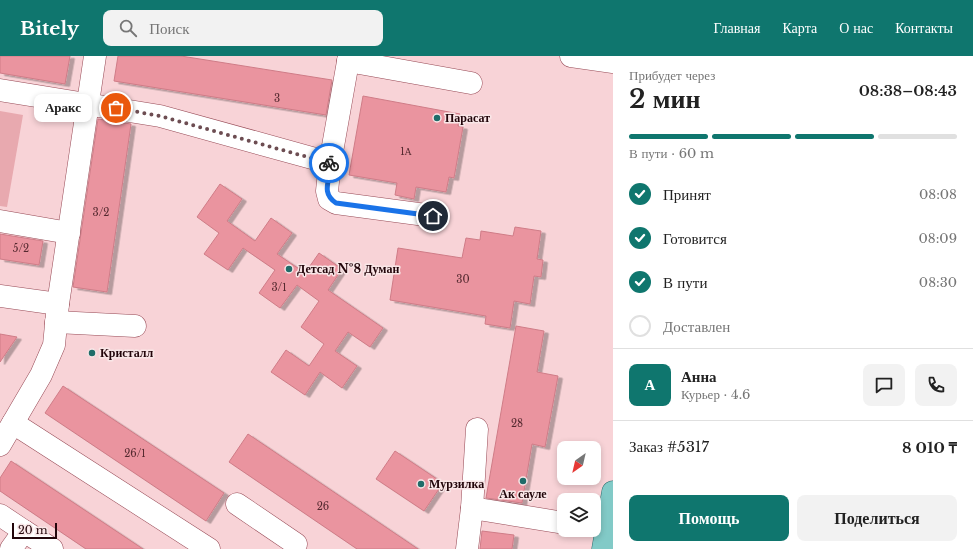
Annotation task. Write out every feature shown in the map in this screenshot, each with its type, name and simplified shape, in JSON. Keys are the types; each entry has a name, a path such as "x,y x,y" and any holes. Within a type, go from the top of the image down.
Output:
{"street":[{"path":"0,445 42,375 54,345 57,313 95,56"},
{"path":"571,56 613,62"},
{"path":"433,216 336,203 329,198 327,191 330,163 348,58 471,83"},
{"path":"0,90 160,116 330,163"},
{"path":"0,221 69,233"},
{"path":"0,296 57,313 135,326"},
{"path":"13,422 208,549"},
{"path":"467,549 472,508 477,429"},
{"path":"237,504 298,547"},
{"path":"472,508 557,522"},
{"path":"0,515 52,549"},
{"path":"11,549 24,531"}],"shaded area":[{"path":"0,111 23,115 7,207 0,206"}],"building":[{"path":"0,56 70,56 65,84 0,73"},
{"path":"118,56 181,56 332,80 326,115 114,81"},
{"path":"363,96 460,114 458,126 463,127 454,178 449,177 446,192 416,187 414,199 395,195 397,183 349,175"},
{"path":"98,119 131,124 107,292 73,287"},
{"path":"220,184 242,199 227,221 255,241 271,218 292,233 277,254 305,273 319,253 342,269 328,290 383,328 370,347 348,332 335,351 357,366 342,388 320,372 305,395 271,372 286,350 309,366 324,344 301,327 319,301 297,285 280,308 259,293 275,270 243,248 228,270 204,254 219,233 197,217"},
{"path":"515,227 541,231 537,259 543,260 541,277 534,276 530,304 514,301 510,328 485,324 486,316 390,300 398,248 462,258 466,238 480,240 481,231 513,236"},
{"path":"0,234 43,241 39,265 0,259"},
{"path":"516,326 544,331 537,372 558,376 545,447 532,444 522,503 486,498"},
{"path":"0,334 17,337 0,362"},
{"path":"63,386 224,493 206,521 45,413"},
{"path":"248,434 418,549 357,549 229,462"},
{"path":"395,451 443,483 424,511 376,479"},
{"path":"11,461 143,549 86,549 0,491 0,478"},
{"path":"482,531 514,535 512,549 480,549"}],"way so far":[{"path":"116,108 160,116 329,163"}],"place":[{"name":"Аракс","path":"116,108"},
{"name":"Парасат","path":"437,118"},
{"name":"Детсад №8 Думан","path":"289,269"},
{"name":"Кристалл","path":"92,353"},
{"name":"Ак сауле","path":"523,481"},
{"name":"Мурзилка","path":"421,484"}],"route":[{"path":"329,163 327,191 329,198 336,203 433,216"}]}
